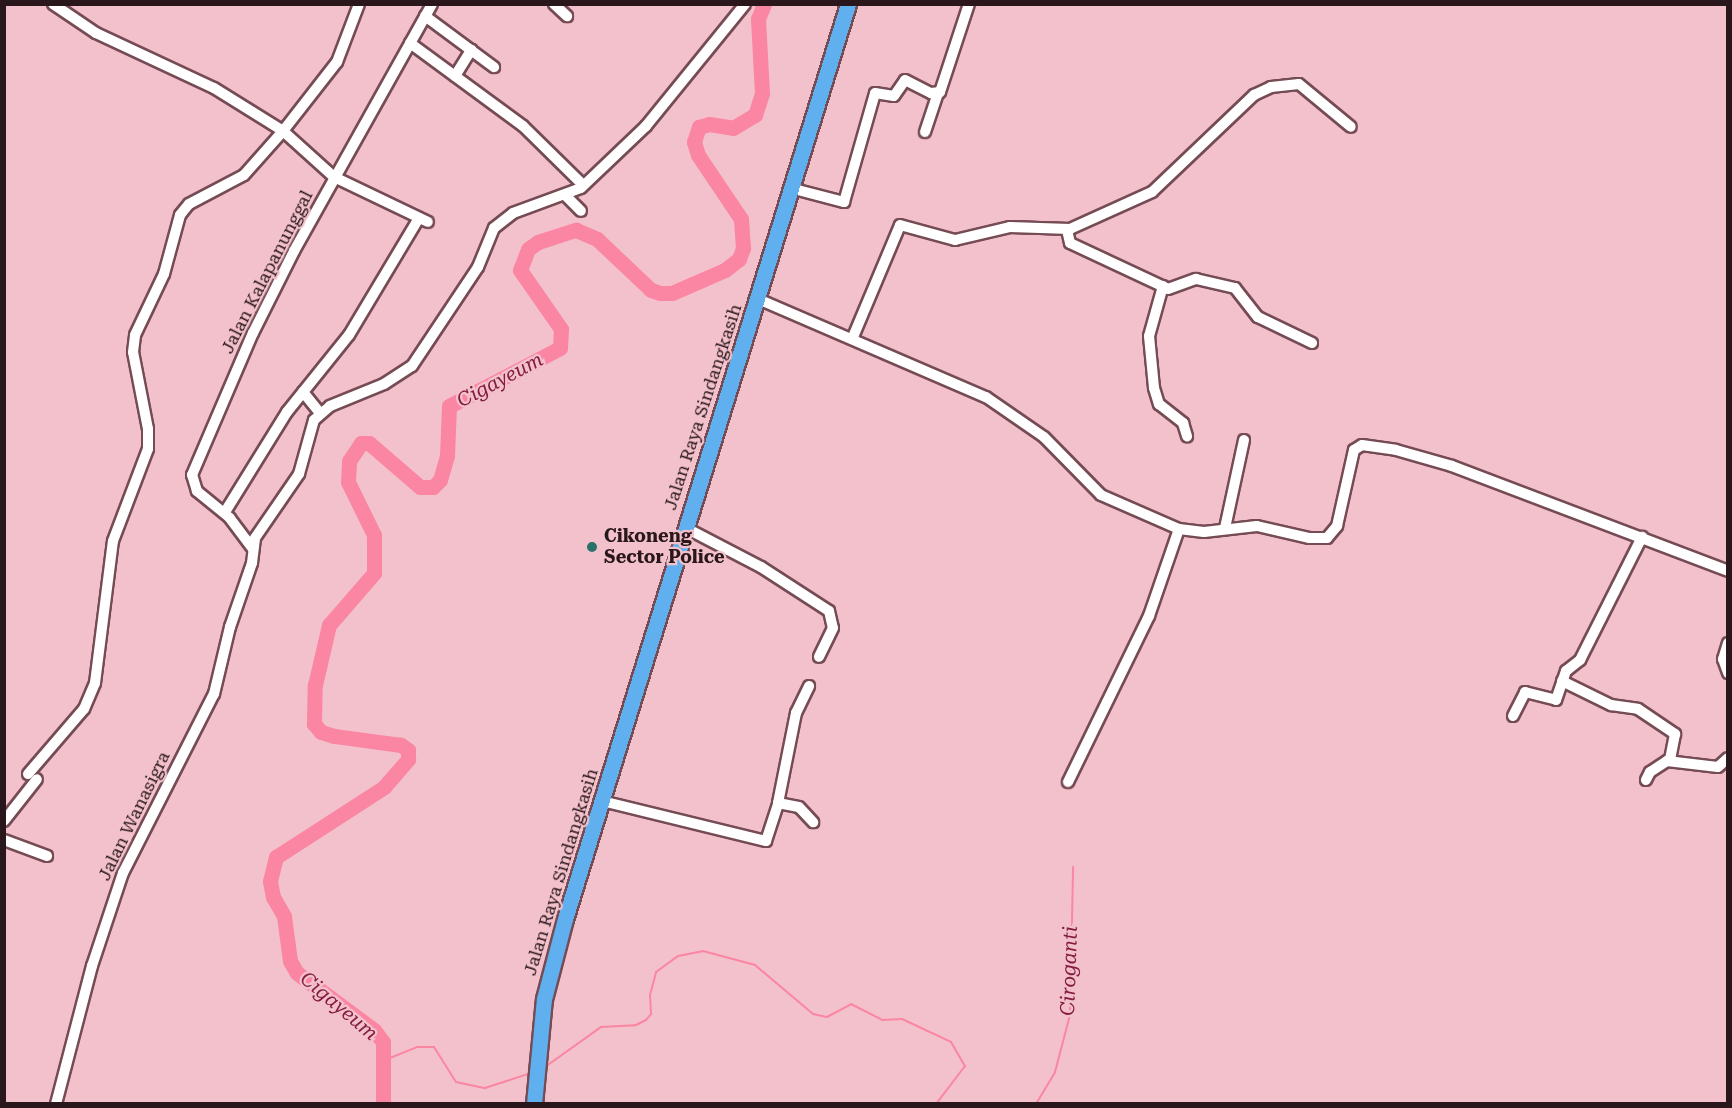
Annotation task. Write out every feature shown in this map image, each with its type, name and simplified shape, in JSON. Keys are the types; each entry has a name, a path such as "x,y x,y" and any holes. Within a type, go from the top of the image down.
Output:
{"highway":[{"name":"Jalan Raya Sindangkasih","path":"534,1104 546,990 686,528 794,189 848,4"}],"street":[{"path":"53,4 96,33 198,80 283,131 334,177 423,220 349,335 303,392 225,512"},
{"path":"4,821 32,776 84,709 96,680 113,541 148,449 148,429 133,352 135,335 164,274 180,215 189,204 244,175 283,131 337,62 359,4"},
{"name":"Jalan Kalapanunggal","path":"251,546 225,512 197,491 192,475 253,333 334,177 432,4"},
{"path":"554,4 567,16"},
{"path":"303,392 319,411 384,384 412,366 478,267 494,228 517,211 566,196 583,185 646,126 745,4"},
{"path":"925,132 938,93 953,60 969,4"},
{"path":"425,16 494,67"},
{"path":"410,43 524,126 583,185"},
{"path":"455,76 471,50"},
{"path":"794,189 843,203 876,92 894,96 905,80 938,93"},
{"path":"853,337 900,225 955,240 1010,227 1067,230 1152,192 1262,90 1299,84 1352,127"},
{"path":"566,196 581,211"},
{"path":"1067,230 1070,243 1171,289 1196,279 1234,288 1258,317 1312,343"},
{"path":"1163,286 1149,336 1154,388 1159,404 1183,423 1187,436"},
{"path":"758,299 853,337 986,397 1044,437 1101,495 1179,529 1204,532 1257,526 1316,539 1331,535 1337,526 1352,454 1362,445 1396,450 1452,466 1728,571"},
{"name":"Jalan Wanasigra","path":"56,1104 117,890 214,694 230,627 252,563 251,546 299,474 314,420 319,411"},
{"path":"1225,528 1244,440"},
{"path":"686,528 761,567 812,600 833,617 831,636 819,657"},
{"path":"1068,782 1131,658 1179,529"},
{"path":"1513,716 1522,694 1554,701 1569,668 1580,660 1642,537"},
{"path":"1728,644 1723,659 1728,673"},
{"path":"1562,681 1611,705 1638,709 1673,732 1675,742 1667,761 1650,772 1646,780"},
{"path":"602,801 766,841 778,802 796,713 808,686"},
{"path":"1667,761 1718,767 1728,758"},
{"path":"778,802 799,807 813,822"},
{"path":"4,840 47,856"}],"waterway":[{"name":"Cigayeum","path":"383,1104 383,1042 374,1030 297,973 290,961 284,916 273,897 270,881 276,857 384,787 408,759 408,750 401,745 334,736 321,732 314,724 315,685 329,625 374,573 374,535 348,482 349,461 361,443 369,443 420,487 433,487 440,480 447,456 449,406 560,348 561,329 520,270 528,249 538,242 576,230 597,239 651,290 660,293 672,293 725,270 739,259 743,248 741,219 698,155 694,142 699,127 709,124 733,128 755,115 762,93 758,19 764,4"},
{"name":"Ciroganti","path":"1036,1104 1055,1072 1070,1015 1073,867"},
{"path":"545,1067 601,1027 636,1025 646,1020 651,1014 650,995 656,972 678,956 703,951 755,965 813,1014 827,1017 851,1004 882,1020 902,1019 951,1042 965,1066 936,1104"},
{"path":"385,1060 418,1047 434,1047 456,1082 485,1088 531,1073"},
{"name":"Ciroganti","path":"959,1104 964,1104"}],"place":[{"name":"Cikoneng Sector Police","path":"592,547"}]}
